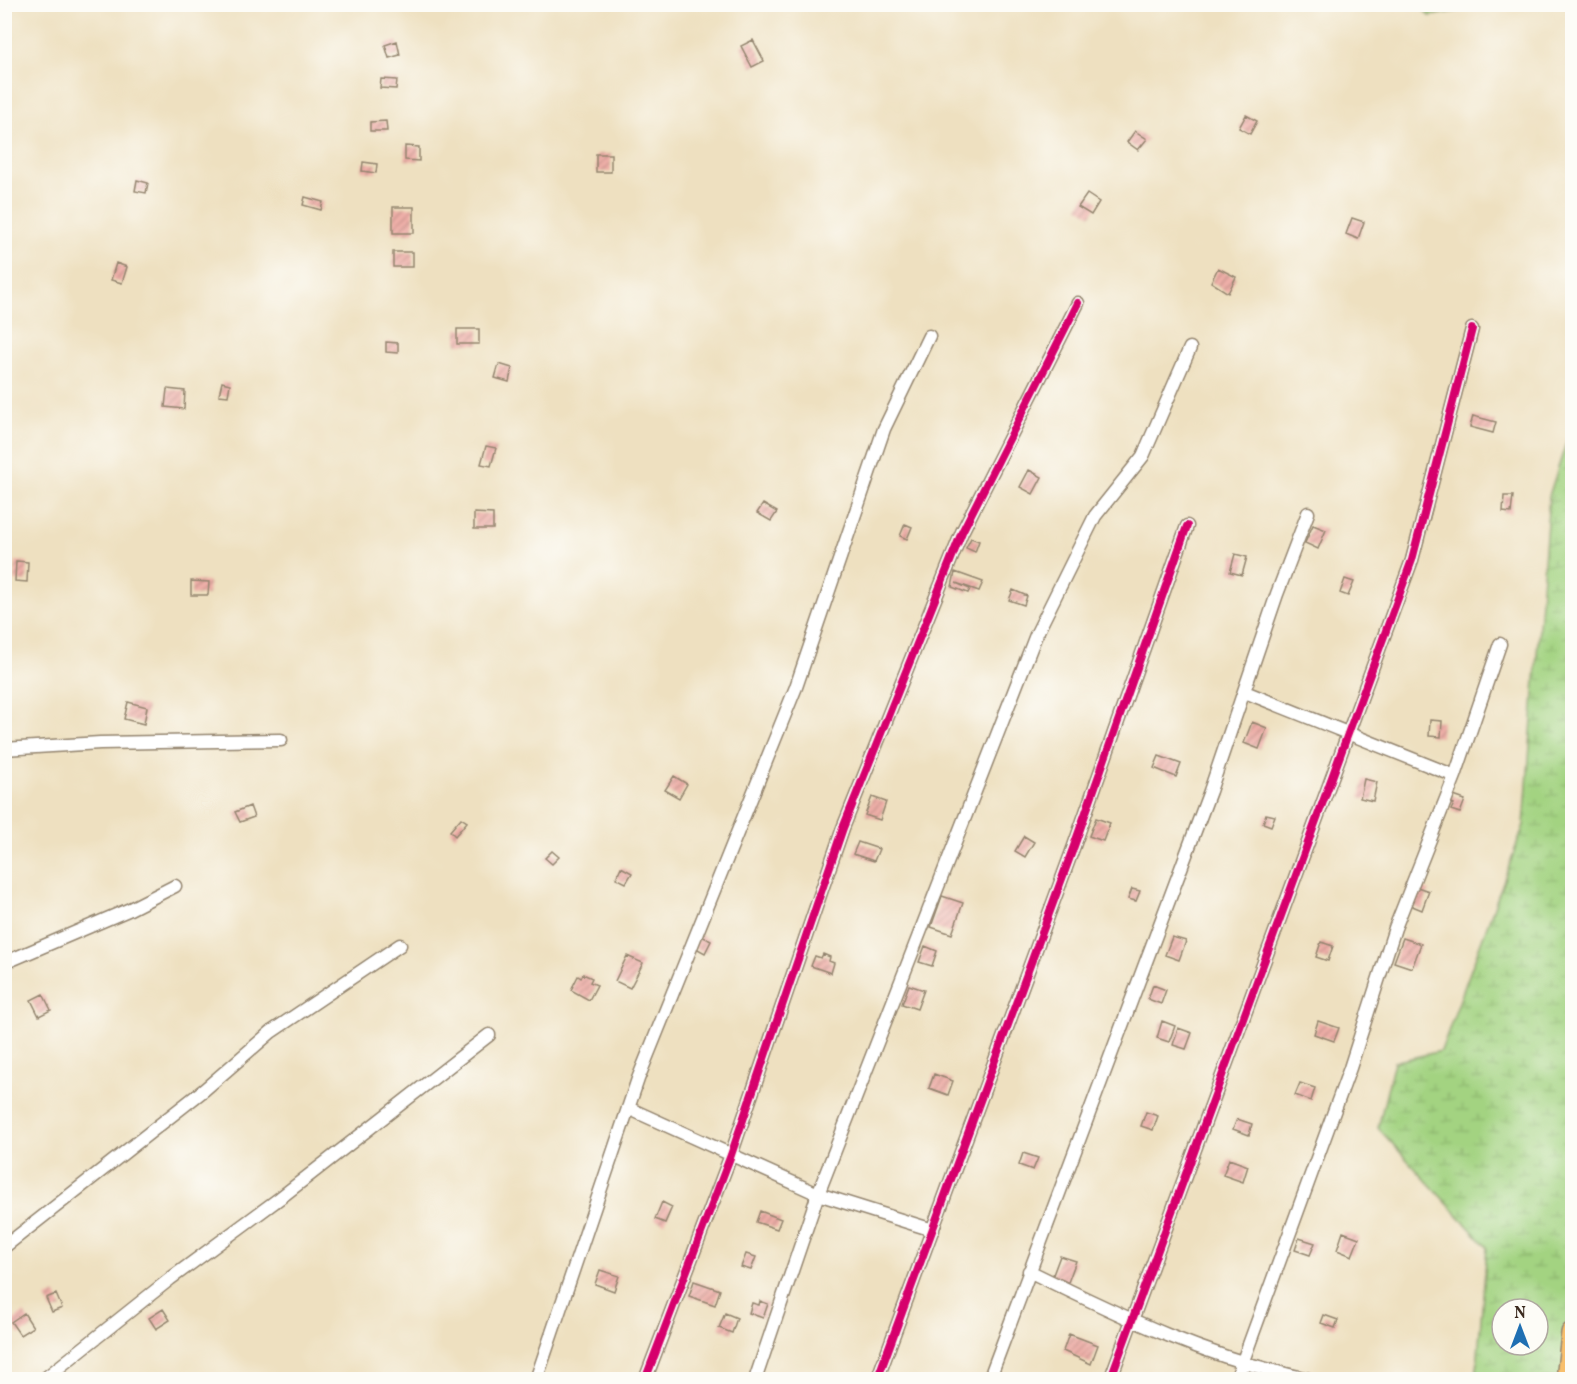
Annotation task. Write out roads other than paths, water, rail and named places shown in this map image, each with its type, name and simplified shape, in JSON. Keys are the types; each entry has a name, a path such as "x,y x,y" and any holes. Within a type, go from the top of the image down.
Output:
{"highway":[{"path":"1567,1380 1572,1333"}],"street":[{"path":"645,1380 731,1155 843,828 958,543 1078,303"},
{"path":"1110,1380 1351,732 1412,560 1472,329"},
{"path":"536,1380 628,1107 796,687 884,429 929,336"},
{"path":"755,1380 818,1194 1036,635 1095,516 1143,456 1190,348"},
{"path":"989,1380 1245,692 1277,594 1308,513"},
{"path":"877,1380 1187,526"},
{"path":"1236,1380 1350,1068 1395,928 1455,776 1500,644"},
{"path":"1245,692 1351,732 1455,776"},
{"path":"4,749 100,743 281,740"},
{"path":"4,963 118,915 175,886"},
{"path":"4,1247 204,1090 271,1032 400,945"},
{"path":"43,1380 489,1035"},
{"path":"628,1107 818,1194 933,1230"},
{"path":"1029,1271 1132,1320 1242,1364 1313,1380"}]}
